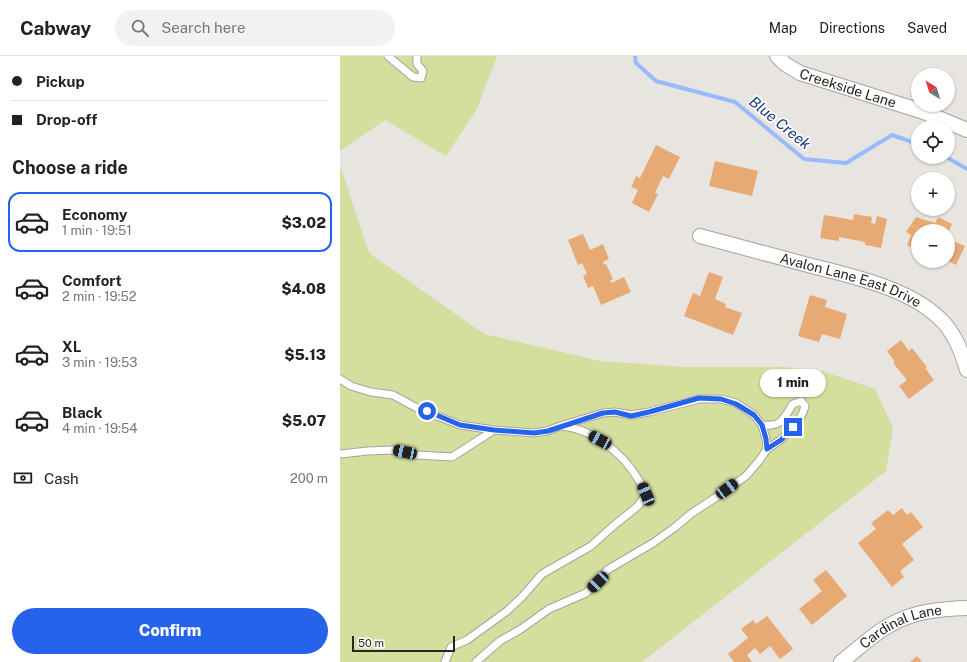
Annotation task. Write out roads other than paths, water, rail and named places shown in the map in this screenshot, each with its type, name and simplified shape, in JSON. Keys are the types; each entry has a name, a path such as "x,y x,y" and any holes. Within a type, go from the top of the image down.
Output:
{"street":[{"name":"Creekside Lane","path":"777,56 785,64 800,73 924,112 967,130"},
{"name":"Avalon Lane East Drive","path":"700,236 871,282 907,297 933,312 946,324 957,341 967,370"},
{"name":"Cardinal Lane","path":"841,662 888,625 924,611 967,608"}],"lane":[{"path":"388,56 413,77 421,78 423,72 417,64 416,57"},
{"path":"340,379 351,386 371,392 393,395 416,407 460,425 494,430 534,433 548,431 603,413 615,412 631,416 699,398 721,399 736,404 754,415 762,425 767,449"},
{"path":"476,662 500,640 521,629 549,609 586,593 598,582 607,570 653,543 692,513 746,476 760,461 767,449 781,440 793,427 803,414 805,406 801,401 793,404 779,423 771,426 762,425"},
{"path":"445,662 451,647 466,640 507,611 522,597 542,574 591,546 638,506 646,494 641,482 610,445 576,429 560,426"},
{"path":"340,454 393,450 416,455 452,457 494,430"}],"waterway":[{"name":"Blue Creek","path":"635,56 636,63 656,81 735,102 804,159 846,163 892,135 911,142"},
{"name":"Blue Creek","path":"955,162 967,169"}]}
